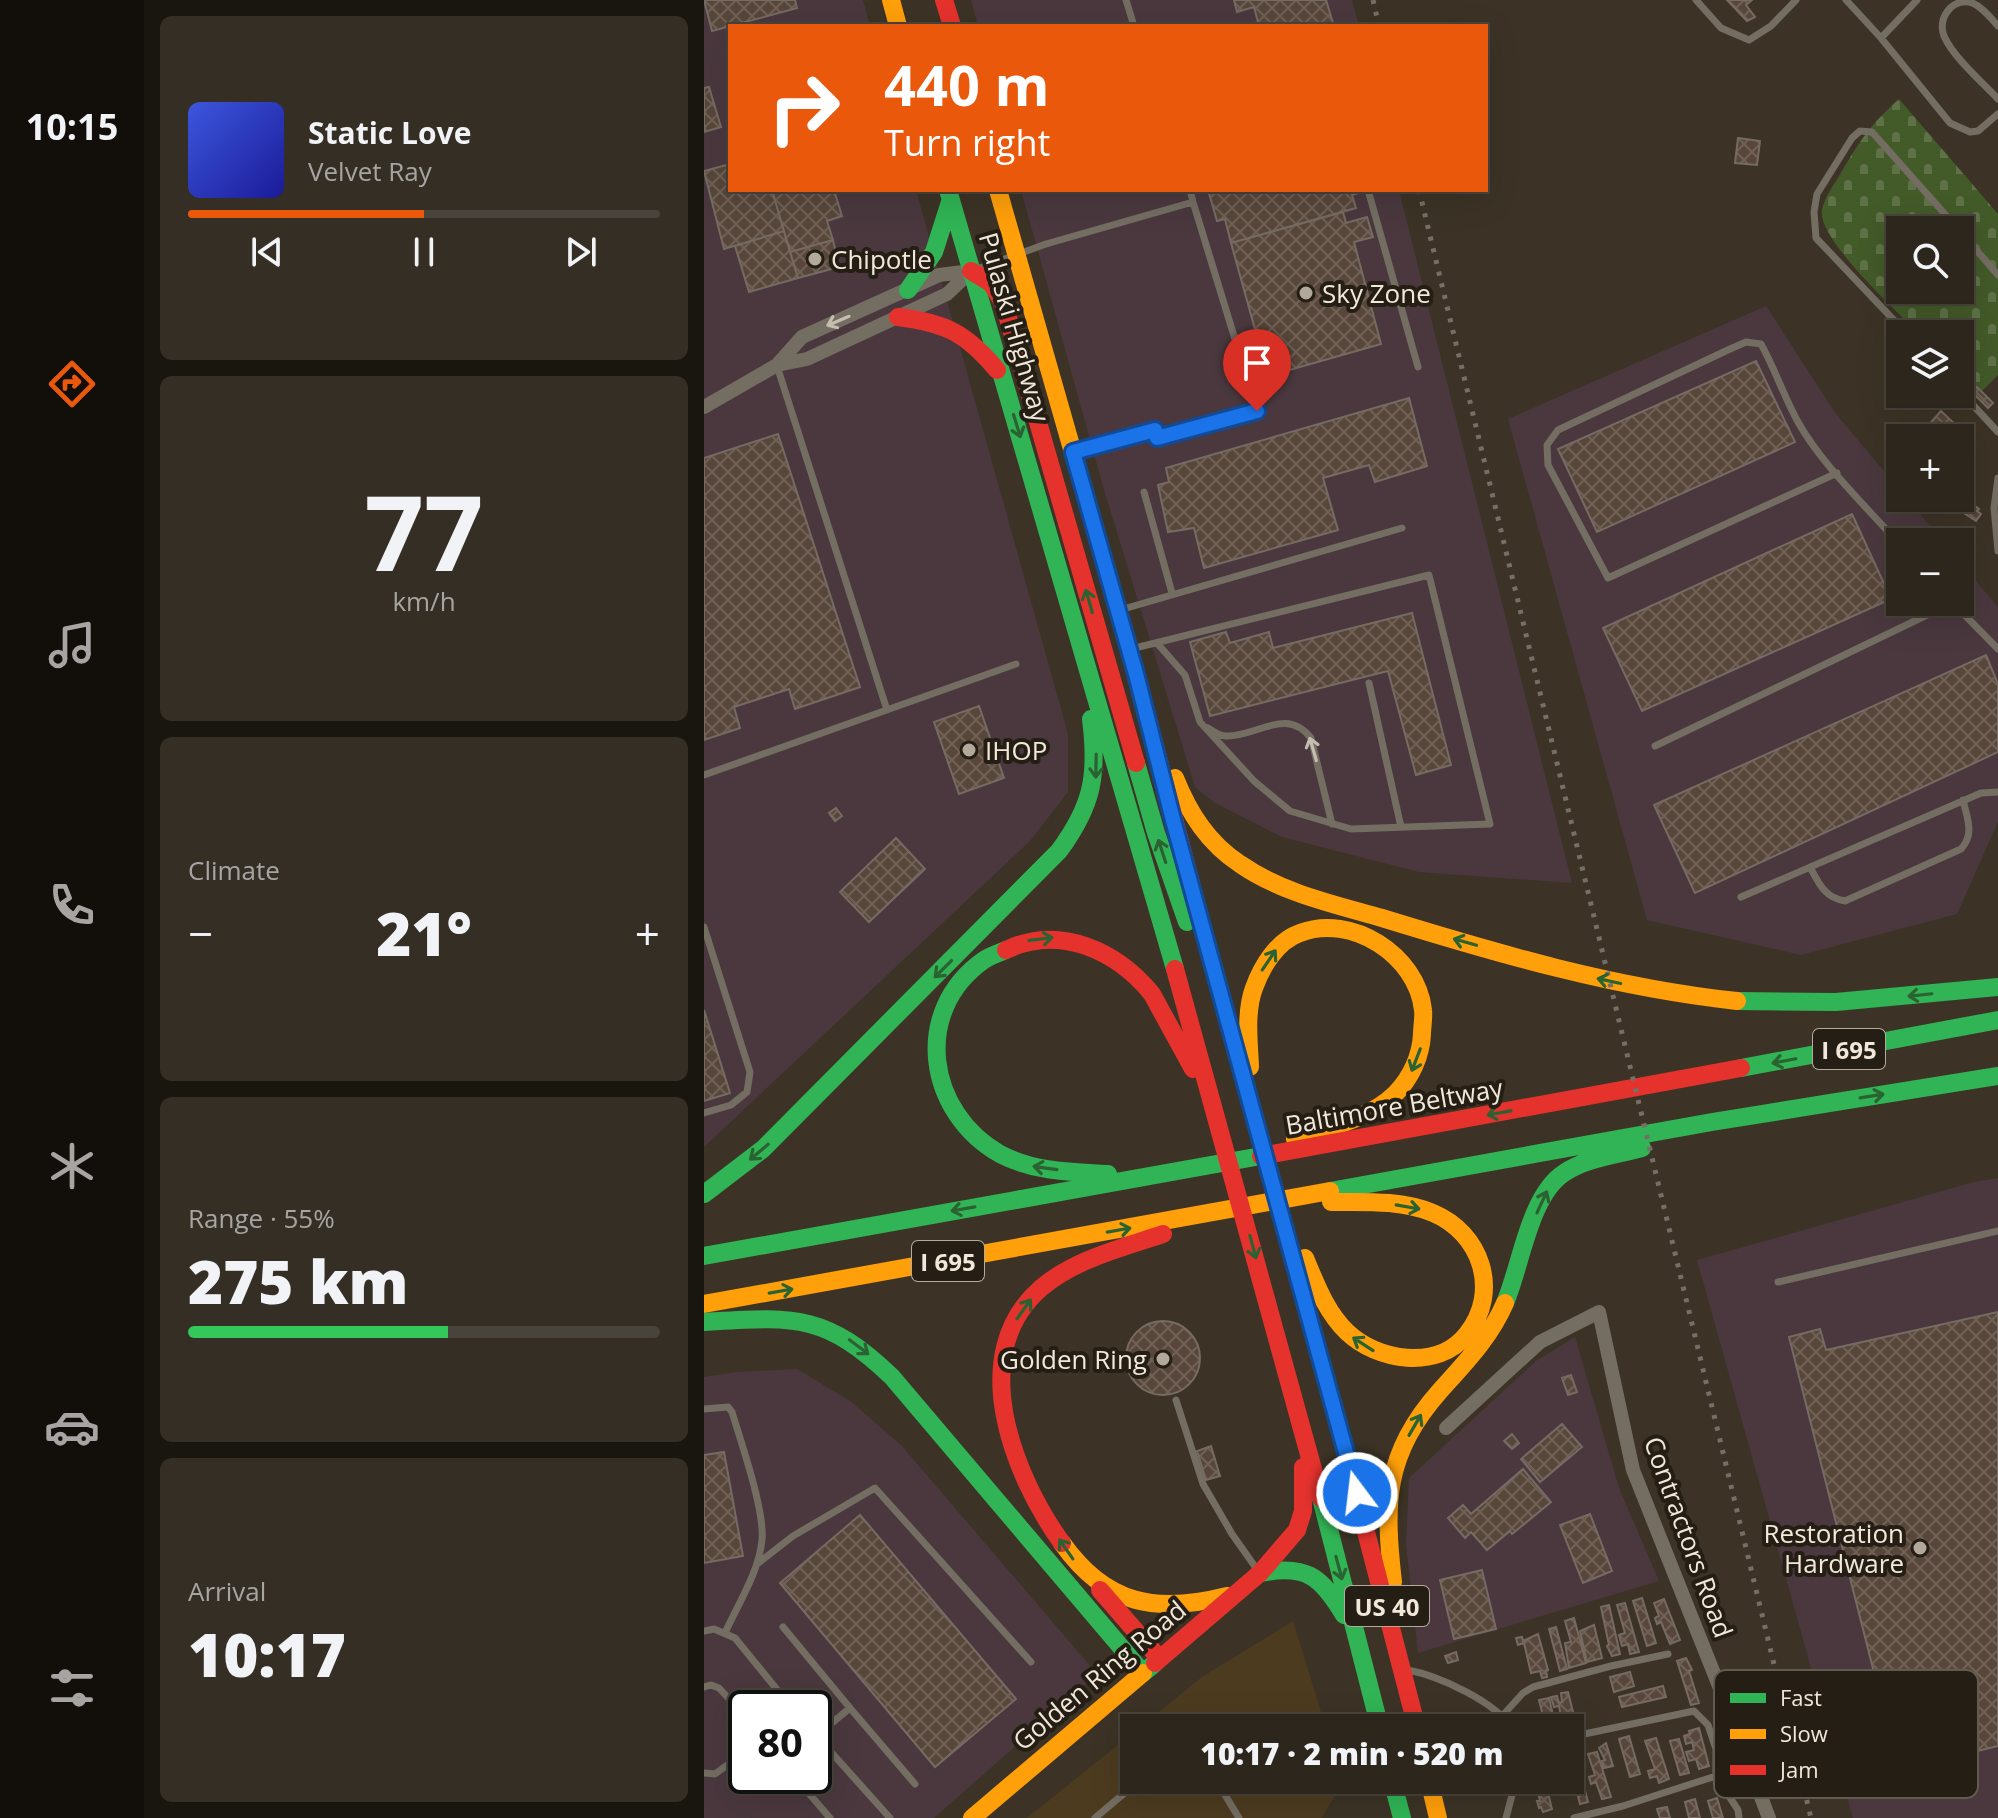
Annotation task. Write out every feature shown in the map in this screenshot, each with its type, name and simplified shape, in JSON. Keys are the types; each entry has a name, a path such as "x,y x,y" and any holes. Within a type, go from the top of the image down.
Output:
{"main road":[{"path":"891,0 897,24"},
{"path":"944,0 951,24"},
{"name":"Pulaski Highway","path":"999,192 1136,674 1414,1714"},
{"path":"908,290 934,252 949,195"},
{"name":"Pulaski Highway","path":"949,195 1218,1118 1377,1714"},
{"path":"971,271 991,283 1004,304 1156,833 1179,904 1222,1001"},
{"path":"898,317 931,320 953,328 971,340 1002,376"},
{"path":"704,1194 763,1149 792,1122 1059,851 1071,835 1088,805 1096,776 1096,750 1079,634"},
{"path":"1136,674 1185,805 1203,832 1236,862 1281,887 1405,926 1540,963 1680,994 1781,1003 1849,1002 1998,987"},
{"path":"1253,1112 1250,1006 1254,985 1264,966 1276,949 1291,937 1309,930 1349,928 1372,937 1394,952 1412,975 1422,1001 1425,1031 1419,1055 1408,1078 1393,1096 1314,1139"},
{"path":"1150,1176 1039,1169 999,1153 971,1133 958,1119 937,1075 936,1049 939,1025 948,1002 975,966 1017,943 1055,937 1088,944 1108,954 1144,985 1158,1005 1218,1118"},
{"name":"Baltimore Beltway","path":"704,1256 1176,1172 1314,1139 1576,1099 1998,1020"},
{"name":"I 695","path":"1588,1153 1756,1115 1998,1076"},
{"path":"1329,1197 1588,1153"},
{"path":"1402,1666 1388,1538 1388,1495 1399,1458 1427,1406 1491,1332 1509,1296 1540,1206 1550,1188 1588,1153"},
{"path":"1273,1187 1327,1306 1358,1342 1383,1355 1403,1359 1428,1357 1464,1338 1482,1301 1482,1260 1472,1241 1456,1225 1435,1213 1409,1206 1329,1197"},
{"name":"I 695","path":"704,1304 1193,1220 1289,1199 1329,1197"},
{"path":"1159,1658 1070,1555 1047,1520 1026,1479 1012,1441 1004,1411 1001,1365 1008,1334 1028,1302 1061,1273 1193,1220"},
{"path":"704,1322 800,1319 836,1331 863,1349 892,1377 1143,1673"},
{"name":"Golden Ring Road","path":"972,1818 1260,1573 1297,1530 1305,1493 1298,1411"},
{"path":"1260,1573 1284,1567 1313,1577 1329,1589 1358,1639"},
{"path":"1088,1575 1116,1593 1152,1605 1172,1607 1197,1604 1235,1594"},
{"path":"1396,1794 1402,1818"},
{"path":"1432,1794 1438,1818"}],"street":[{"path":"704,407 777,365 802,337 939,275 971,271"},
{"path":"777,365 807,359 947,294 971,271"},
{"name":"Contractors Road","path":"1446,1428 1540,1342 1599,1312 1633,1470 1714,1672"},
{"name":"Contractors Road","path":"1761,1798 1769,1818"}],"lane":[{"path":"1126,0 1133,24"},
{"path":"1696,0 1721,28 1749,40 1771,26 1796,0"},
{"path":"1846,0 1950,123 1970,132 1978,131 1998,114"},
{"path":"1881,38 1917,0"},
{"path":"1998,26 1968,2 1952,5 1946,12 1942,28 1950,47 1998,99"},
{"path":"1894,320 1816,238 1814,212 1817,194 1852,138 1860,131 1872,132 1947,216"},
{"path":"1073,452 1155,430 1157,438 1257,411 1190,192"},
{"path":"1369,192 1418,367"},
{"path":"971,271 1017,254 1193,202"},
{"path":"1974,247 1998,275"},
{"path":"1837,473 1608,578 1548,465 1547,445 1558,430 1746,342 1761,344 1798,423 1886,529"},
{"path":"777,365 887,710"},
{"path":"1974,406 1998,432"},
{"path":"1998,478 1994,508 1998,551"},
{"path":"1144,492 1172,593"},
{"path":"1118,610 1402,528"},
{"path":"1129,650 1157,643 1429,575 1490,824 1351,829 1290,811 1254,781 1200,722 1185,675 1157,643"},
{"path":"1655,746 1923,616"},
{"path":"1966,616 1998,649"},
{"path":"704,775 1016,664"},
{"path":"1369,683 1401,827"},
{"path":"1200,722 1226,736 1287,722 1298,724 1311,738 1332,824"},
{"path":"1741,897 1963,800 1981,793 1998,792"},
{"path":"1810,867 1821,888 1833,899 1845,901 1961,849 1967,843 1970,830 1963,800"},
{"path":"704,927 750,1072 747,1092 731,1105 704,1113"},
{"path":"1778,1282 1998,1231"},
{"path":"1176,1400 1203,1484 1232,1534 1260,1573"},
{"path":"704,1409 728,1407 732,1412 761,1519 762,1539 757,1564 725,1633"},
{"path":"757,1564 793,1536 875,1488 1031,1662"},
{"path":"783,1627 915,1784"},
{"path":"704,1631 714,1629 735,1638 777,1690"},
{"path":"1504,1714 1523,1693 1533,1687 1668,1654"},
{"path":"1402,1666 1431,1675 1501,1714"},
{"path":"704,1687 711,1685 719,1688 728,1698"},
{"path":"832,1721 850,1708"},
{"path":"1584,1734 1694,1711 1708,1725 1714,1746"},
{"path":"832,1753 890,1818"},
{"path":"704,1773 715,1774 728,1764"},
{"path":"1574,1818 1714,1777"},
{"path":"809,1794 830,1818"},
{"path":"1095,1818 1123,1794"},
{"path":"1224,1794 1239,1818"},
{"path":"1506,1818 1512,1794"},
{"path":"1730,1798 1739,1818"}],"shaded area":[{"path":"704,0 863,0 869,24 728,24 728,192 917,192 1068,734 1068,792 1030,841 704,1147"},
{"path":"971,0 1352,0 1358,24 977,24"},
{"path":"1022,192 1399,192 1572,883 1419,872 1282,837 1215,803 1195,787 1102,483"},
{"path":"1766,306 1836,414 1886,473 1886,512 1918,512 1932,528 1886,528 1886,616 1974,616 1974,579 1998,607 1998,822 1957,914 1801,955 1647,920 1508,419"},
{"path":"1998,1178 1998,1818 1853,1818 1847,1798 1978,1798 1978,1670 1812,1670 1697,1260 1974,1182"},
{"path":"1575,1337 1619,1488 1659,1581 1418,1653 1406,1544 1409,1478 1536,1361"},
{"path":"797,1369 850,1401 901,1445 1097,1674 934,1818 704,1818 704,1377"},
{"path":"1293,1621 1322,1714 1156,1714 1202,1677"},
{"path":"1120,1743 1120,1794 1336,1794 1322,1818 1027,1818"}],"green space":[{"path":"1899,99 1998,214 1998,375 1978,395 1974,391 1974,320 1905,320 1889,304 1974,304 1974,216 1886,216 1886,301 1845,256 1824,223 1822,210 1830,190 1874,124"}],"building":[{"path":"704,0 795,0 797,8 728,24 728,27 712,31"},
{"path":"1234,0 1326,0 1333,24 1258,24 1254,7 1237,12"},
{"path":"1727,0 1752,0 1746,5 1755,17 1747,21"},
{"path":"709,87 721,127 704,132 704,88"},
{"path":"1738,138 1760,141 1757,165 1735,163"},
{"path":"728,165 728,192 773,192 784,231 724,249 704,171"},
{"path":"773,192 835,192 842,216 827,221 833,240 790,252"},
{"path":"1209,192 1362,192 1352,195 1356,208 1231,243 1225,219 1217,221"},
{"name":"Sky Zone","path":"1343,212 1346,223 1367,217 1373,237 1354,242 1381,344 1268,376 1231,243"},
{"path":"784,231 798,278 749,292 735,246"},
{"name":"Chipotle","path":"833,240 839,267 798,278 790,252"},
{"path":"1756,361 1795,442 1597,532 1558,449"},
{"path":"1977,387 1993,403 1988,408 1974,394"},
{"path":"1409,398 1427,466 1375,482 1369,465 1323,478 1338,530 1204,568 1194,528 1168,532 1158,485 1169,482 1166,468"},
{"path":"1941,411 1955,424 1929,424"},
{"path":"778,434 860,687 795,709 789,689 734,707 740,728 704,740 704,458"},
{"path":"1974,505 1981,514 1976,521 1962,512 1974,512"},
{"path":"1852,514 1886,588 1886,601 1642,711 1603,628"},
{"path":"1412,613 1451,765 1416,775 1388,671 1210,716 1190,642 1226,632 1230,643 1269,632 1273,648"},
{"path":"1986,655 1998,684 1998,752 1695,893 1654,805"},
{"name":"IHOP","path":"979,706 1004,778 959,794 934,722"},
{"path":"836,808 842,816 835,821 829,813"},
{"path":"896,838 925,869 869,922 840,892"},
{"path":"704,1010 730,1093 704,1101"},
{"name":"Restoration Hardware","path":"1998,1312 1998,1746 1978,1751 1978,1670 1873,1670 1789,1337 1820,1329 1826,1350"},
{"name":"Golden Ring","path":"1156,1321 1170,1321 1184,1327 1194,1337 1200,1358 1194,1379 1184,1389 1170,1395 1156,1395 1142,1389 1132,1379 1126,1365 1126,1351 1132,1337 1142,1327"},
{"path":"1571,1375 1577,1392 1568,1395 1562,1378"},
{"path":"1562,1424 1582,1447 1540,1482 1521,1459"},
{"path":"1512,1434 1519,1443 1512,1449 1504,1441"},
{"path":"1211,1446 1220,1476 1206,1480 1197,1451"},
{"path":"724,1452 743,1556 704,1563 704,1455"},
{"path":"1523,1469 1551,1502 1487,1550 1471,1532 1465,1538 1448,1518 1463,1505 1471,1514"},
{"path":"1590,1514 1612,1571 1583,1583 1560,1525"},
{"path":"860,1515 1016,1699 935,1767 780,1583"},
{"path":"1482,1570 1496,1629 1454,1639 1440,1580"},
{"path":"1642,1598 1656,1643 1647,1646 1633,1601"},
{"path":"1664,1599 1680,1640 1670,1644 1661,1622 1657,1624 1655,1618 1659,1616 1654,1603"},
{"path":"1625,1603 1639,1652 1630,1654 1628,1644 1622,1646 1619,1635 1625,1633 1617,1605"},
{"path":"1609,1605 1620,1654 1612,1656 1607,1646 1601,1607"},
{"path":"1574,1618 1586,1663 1569,1668 1565,1643 1571,1642 1565,1621"},
{"path":"1594,1625 1602,1658 1587,1662 1580,1631"},
{"path":"1556,1627 1567,1669 1560,1671 1549,1629"},
{"path":"1538,1634 1548,1670 1547,1677 1542,1678 1540,1671 1531,1673 1524,1643 1518,1645 1516,1638 1522,1637 1523,1641"},
{"path":"1456,1652 1458,1660 1448,1663 1445,1656"},
{"path":"1686,1658 1692,1670 1689,1671 1699,1703 1691,1705 1677,1661"},
{"path":"1630,1672 1634,1686 1614,1692 1610,1677"},
{"path":"1663,1686 1666,1697 1622,1707 1619,1697"},
{"path":"1568,1692 1574,1714 1560,1714 1559,1706 1554,1707 1551,1697 1557,1696 1559,1703 1562,1702 1561,1693"},
{"path":"1549,1698 1553,1714 1542,1714 1539,1700"},
{"path":"1699,1728 1709,1766 1699,1769 1696,1759 1689,1761 1686,1752 1694,1750 1692,1742 1686,1744 1684,1736"},
{"path":"1629,1736 1640,1774 1630,1777 1619,1739"},
{"path":"1656,1738 1669,1779 1659,1783 1657,1776 1650,1778 1648,1771 1655,1769 1645,1741"},
{"path":"1679,1739 1689,1773 1680,1775 1670,1741"},
{"path":"1606,1743 1613,1766 1604,1768 1602,1761 1605,1760 1599,1748"},
{"path":"1597,1752 1611,1797 1602,1799 1596,1782 1591,1784 1589,1777 1595,1775 1588,1754"},
{"path":"1584,1787 1588,1802 1580,1804 1577,1794 1584,1794"},
{"path":"1538,1794 1548,1794 1552,1809 1543,1812 1537,1801 1540,1801"},
{"path":"1717,1798 1723,1818 1713,1818 1708,1801"},
{"path":"1695,1799 1700,1818 1689,1818 1685,1802"},
{"path":"1667,1807 1670,1818 1660,1818 1657,1809"}],"railway":[{"path":"1373,0 1379,24"},
{"path":"1419,192 1775,1670"},
{"path":"1806,1798 1811,1818"}],"traffic: fast":[{"path":"949,192 1175,969"},
{"path":"908,290 934,252 950,202"},
{"path":"704,1194 763,1149 1059,851 1079,819 1090,789 1094,757 1091,719"},
{"path":"1136,763 1187,922"},
{"path":"1006,950 984,960 961,981 945,1006 938,1033 937,1061 944,1088 956,1114 975,1136 1000,1154 1039,1168 1108,1174"},
{"path":"1737,1001 1836,1002 1998,987"},
{"path":"1741,1068 1998,1020"},
{"path":"1330,1191 1712,1122 1998,1076"},
{"path":"1505,1303 1534,1214 1552,1184 1564,1173 1582,1164 1642,1148"},
{"path":"704,1256 1261,1156"},
{"path":"704,1322 761,1319 806,1323 846,1340 868,1356 892,1377 1143,1673 1155,1663"},
{"path":"1321,1498 1376,1714"},
{"path":"1260,1573 1289,1570 1311,1576 1328,1591 1344,1615"},
{"path":"1396,1794 1402,1818"}],"traffic: slow":[{"path":"891,0 897,24"},
{"path":"999,192 1086,498"},
{"path":"1175,778 1193,815 1218,847 1256,874 1290,890 1470,944 1602,979 1737,1001"},
{"path":"1250,1067 1248,1037 1251,997 1271,955 1292,937 1320,928 1360,934 1395,956 1408,972 1418,990 1423,1016 1420,1050 1406,1081 1395,1094 1373,1110 1295,1139"},
{"path":"1208,948 1345,1451"},
{"path":"704,1304 1330,1191"},
{"path":"1305,1258 1333,1316 1347,1332 1374,1350 1407,1358 1440,1353 1455,1346 1477,1317 1483,1300 1481,1265 1474,1249 1450,1222 1409,1206 1331,1202"},
{"path":"1393,1582 1389,1504 1398,1459 1421,1415 1484,1339 1505,1303"},
{"path":"1062,1543 1096,1580 1134,1600 1177,1604 1227,1596"},
{"path":"972,1818 1143,1673"},
{"path":"1432,1794 1438,1818"}],"traffic: jam":[{"path":"944,0 951,24"},
{"path":"971,271 991,283 1004,304 1136,763"},
{"path":"898,317 954,332 975,347 997,370"},
{"path":"1086,498 1208,948"},
{"path":"1006,950 1047,940 1067,941 1105,954 1122,965 1152,994 1193,1069"},
{"path":"1175,969 1321,1498"},
{"path":"1261,1156 1741,1068"},
{"path":"1062,1543 1027,1484 1014,1450 1005,1415 1001,1380 1005,1346 1018,1315 1054,1278 1099,1255 1163,1234"},
{"path":"1345,1451 1413,1714"},
{"path":"1155,1663 1260,1573 1297,1530 1303,1511 1303,1467"},
{"path":"1100,1590 1159,1658"}],"place":[{"name":"Chipotle","path":"815,259"},
{"name":"Sky Zone","path":"1306,293"},
{"name":"IHOP","path":"969,750"},
{"name":"Golden Ring","path":"1163,1359"},
{"name":"Restoration Hardware","path":"1920,1548"}],"route":[{"path":"1257,411 1157,438 1155,430 1073,452 1357,1493"}]}
